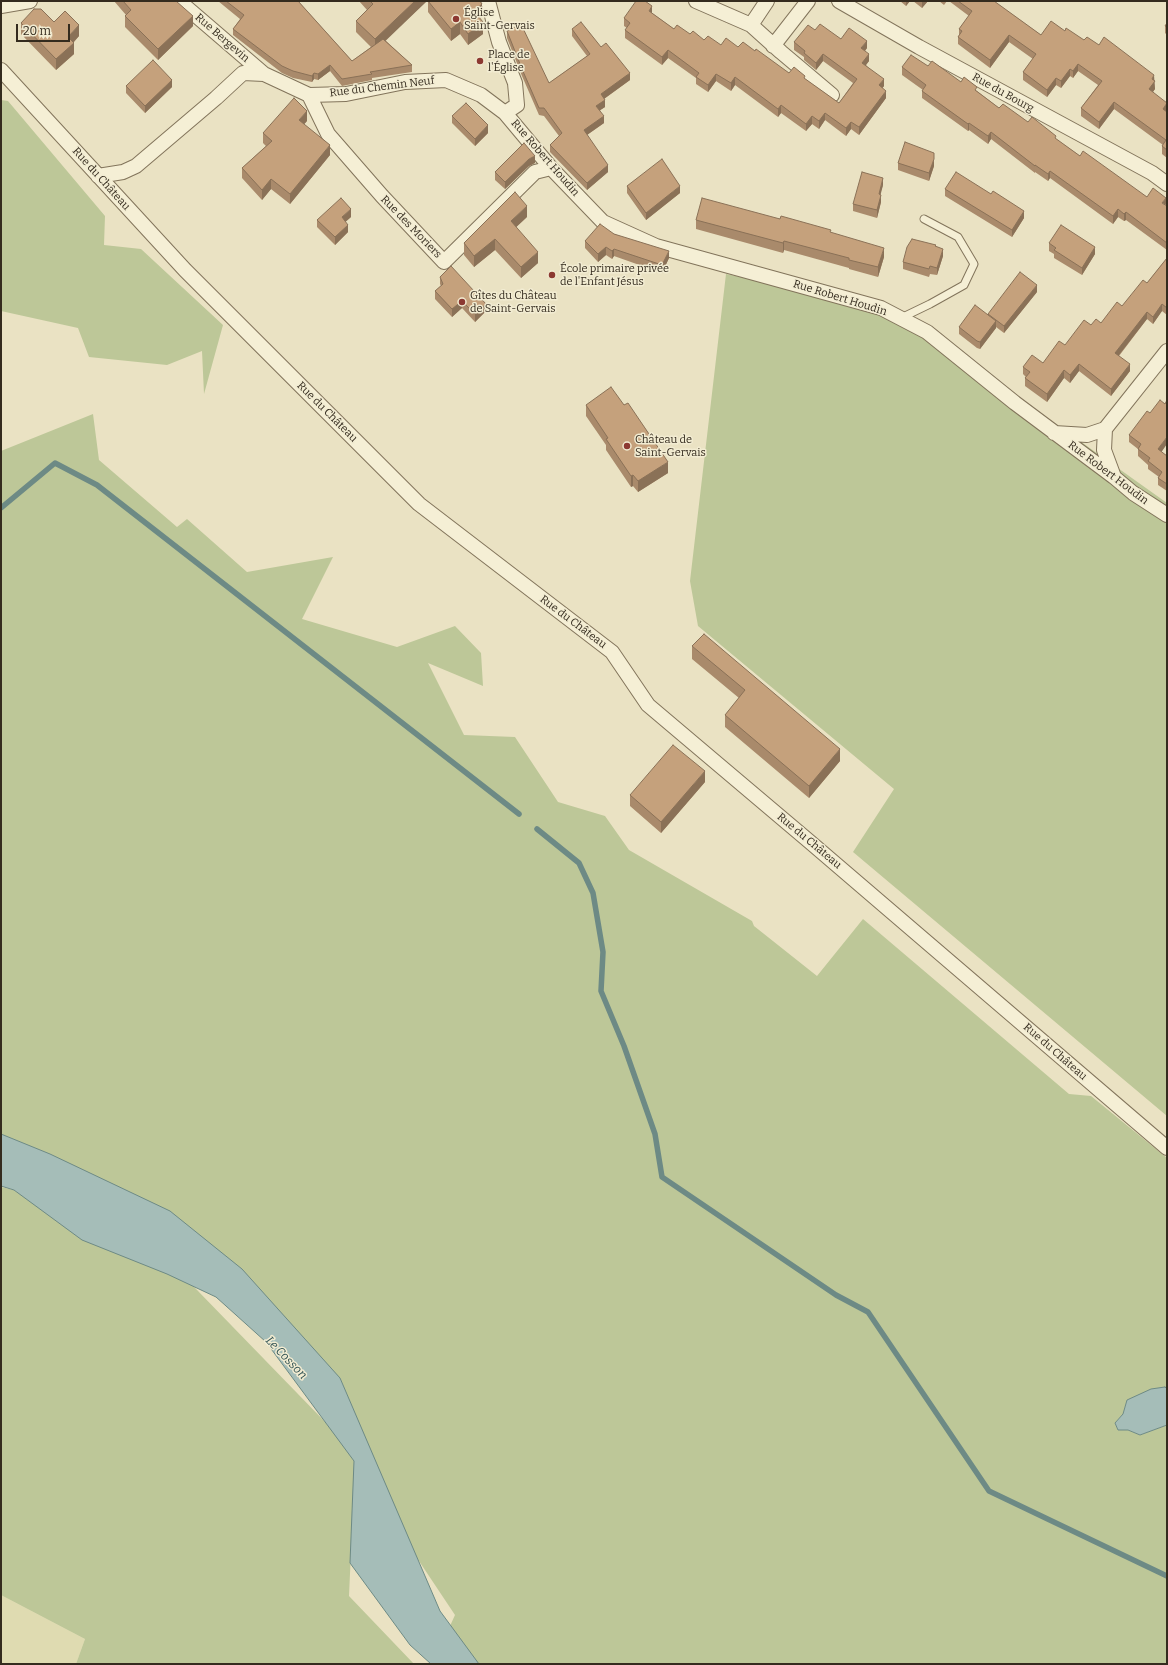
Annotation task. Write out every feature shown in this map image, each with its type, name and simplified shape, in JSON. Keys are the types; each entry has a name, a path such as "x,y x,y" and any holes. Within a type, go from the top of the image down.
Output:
{"street":[{"path":"1,6 30,1"},
{"name":"Rue Bergevin","path":"179,1 264,74"},
{"path":"488,1 499,42 514,83 516,105 505,113"},
{"path":"696,1 751,25 832,95"},
{"path":"751,25 767,1"},
{"path":"774,46 808,1"},
{"name":"Rue du Bourg","path":"839,1 919,47 1152,173 1167,184"},
{"name":"Rue du Château","path":"1,70 185,270 419,504 612,652 648,705 1167,1148"},
{"name":"Rue du Chemin Neuf","path":"98,176 123,172 136,166 216,98 243,72 264,74 310,95 346,94 406,82 446,80 481,95 505,113"},
{"name":"Rue des Moriers","path":"310,95 328,134 382,196 444,262 535,172 551,168"},
{"name":"Rue Robert Houdin","path":"505,113 551,168 603,222 656,246 881,308 901,318 927,332 1015,403 1133,493 1167,515"},
{"path":"1054,432 1087,435 1105,429 1167,351"},
{"path":"1105,429 1104,450 1114,477"}],"lane":[{"path":"901,318 964,285 974,264 958,237 924,219"}],"shaded area":[{"path":"1,1595 85,1639 76,1664 1,1664"}],"green space":[{"path":"1,100 8,101 105,216 104,245 141,249 223,325 204,394 202,351 167,365 89,357 78,328 1,311"},
{"path":"726,274 893,308 1167,503 1167,1116 853,852 894,789 698,626 690,581"},
{"path":"93,414 99,460 177,527 187,519 247,572 333,557 302,619 397,647 455,626 481,653 483,686 428,663 464,735 515,737 558,802 605,816 629,850 752,921 754,926 817,976 863,919 1069,1094 1091,1096 1167,1158 1167,1389 1165,1387 1127,1400 1123,1414 1115,1423 1118,1430 1128,1430 1140,1435 1167,1425 1167,1664 476,1664 445,1637 455,1615 401,1534 340,1378 1,1148 1,451"},
{"path":"1,1187 14,1190 165,1257 331,1428 355,1461 349,1596 414,1664 76,1664 85,1639 1,1595"}],"water":[{"name":"Le Cosson","path":"1,1134 50,1154 170,1211 242,1269 340,1378 440,1611 479,1664 431,1664 410,1645 350,1563 354,1461 266,1342 216,1297 167,1274 82,1240 14,1190 1,1186"},
{"path":"1165,1387 1167,1389 1167,1425 1140,1435 1128,1430 1118,1430 1115,1423 1123,1414 1127,1400 1151,1389"}],"building":[{"path":"123,1 176,1 193,16 158,49 125,16 131,10"},
{"path":"226,1 298,1 352,61 383,39 412,65 370,72 372,74 342,79 330,65 318,74 314,73 312,76 293,71 282,66 233,29 244,15"},
{"path":"370,1 415,1 375,39 356,21 373,4"},
{"name":"Église Saint-Gervais","path":"428,1 480,1 482,4 474,11 483,22 468,34 460,22 451,29"},
{"path":"636,1 645,1 652,6 649,11 674,29 677,25 690,34 693,31 704,40 708,36 721,45 726,38 738,47 743,42 755,51 756,49 789,73 794,67 805,76 804,78 839,103 857,79 823,54 816,63 794,42 808,25 815,30 820,24 841,39 849,28 867,41 861,48 869,54 862,63 884,79 879,85 886,91 859,127 851,122 846,128 825,113 819,121 812,116 806,124 781,105 778,109 735,77 731,83 716,74 708,85 696,77 699,73 668,50 662,57 625,30 630,23 624,18"},
{"path":"958,1 994,1 1041,35 1051,21 1065,31 1066,28 1084,40 1087,37 1099,45 1104,37 1154,75 1152,79 1155,81 1149,89 1167,103 1163,109 1167,112 1167,150 1162,146 1166,140 1114,102 1099,122 1081,108 1102,81 1078,64 1073,71 1070,69 1061,81 1056,78 1047,90 1023,72 1036,54 1009,35 990,60 958,37 962,31 959,29 972,11"},
{"path":"34,9 41,9 54,22 65,11 79,25 68,37 74,43 56,59 21,23"},
{"path":"581,22 601,47 606,43 630,73 601,94 605,100 596,106 604,116 584,130 608,165 587,183 550,145 562,133 544,108 539,108 507,31 521,24 549,83 590,54 572,29"},
{"path":"911,55 928,66 932,61 961,82 964,77 977,87 975,90 999,108 1003,104 1028,122 1032,117 1056,136 1055,138 1080,156 1083,151 1147,197 1153,188 1166,198 1162,203 1167,206 1167,243 1126,212 1124,214 1118,209 1113,216 1050,171 1048,174 1035,166 991,132 988,136 969,123 968,124 922,91 926,85 902,67"},
{"path":"153,60 172,80 145,106 126,86"},
{"path":"294,98 307,111 299,120 330,145 290,194 271,179 262,190 242,168 272,141 263,133"},
{"path":"466,103 488,125 475,139 452,116"},
{"path":"905,142 934,153 934,159 929,173 898,163"},
{"path":"524,143 535,156 529,159 505,182 495,172"},
{"path":"662,159 680,186 646,213 627,186"},
{"path":"862,172 883,178 877,210 853,204"},
{"path":"956,172 991,194 993,191 1024,211 1012,230 945,189"},
{"path":"515,192 527,206 511,221 538,252 521,267 495,239 474,256 464,243"},
{"path":"341,198 351,209 342,217 348,225 335,237 317,220"},
{"path":"702,198 780,219 781,216 831,230 830,232 884,248 878,267 784,241 783,243 696,220"},
{"path":"600,224 614,234 669,251 662,265 614,249 612,251 606,247 598,254 585,241"},
{"path":"1061,225 1095,247 1082,268 1054,250 1056,248 1049,243"},
{"path":"912,239 936,245 935,246 943,249 937,268 930,266 929,269 903,262 907,247"},
{"path":"1167,258 1167,308 1162,304 1153,317 1147,312 1115,353 1130,364 1111,389 1079,364 1070,375 1064,370 1047,394 1025,378 1030,372 1023,367 1032,355 1043,363 1059,341 1065,345 1084,320 1091,325 1096,319 1101,323 1117,302 1122,306 1143,280 1147,283"},
{"path":"451,266 486,304 475,314 462,301 452,309 435,291 443,284 440,277"},
{"path":"1020,272 1037,285 1004,326 988,314"},
{"path":"975,305 996,321 980,342 959,327"},
{"path":"611,387 624,405 628,403 668,462 638,481 633,475 631,476 606,439 608,438 586,405"},
{"path":"1160,400 1165,404 1167,400 1167,437 1158,449 1167,456 1167,484 1158,478 1162,472 1148,461 1150,458 1138,449 1141,444 1129,435 1147,411 1150,413"},
{"path":"704,634 840,749 809,786 725,715 745,690 692,646"},
{"path":"673,745 705,771 661,822 630,795"}],"waterway":[{"path":"1,508 55,463 97,485 519,814"},
{"path":"537,829 579,863 593,893 603,952 601,991 624,1046 655,1134 662,1177 836,1295 868,1312 989,1491 1167,1576"}],"place":[{"name":"Église Saint-Gervais","path":"456,19"},
{"name":"Place de l'Église","path":"480,61"},
{"name":"École primaire privée de l'Enfant Jésus","path":"552,275"},
{"name":"Gîtes du Château de Saint-Gervais","path":"462,302"},
{"name":"Château de Saint-Gervais","path":"627,446"}]}
